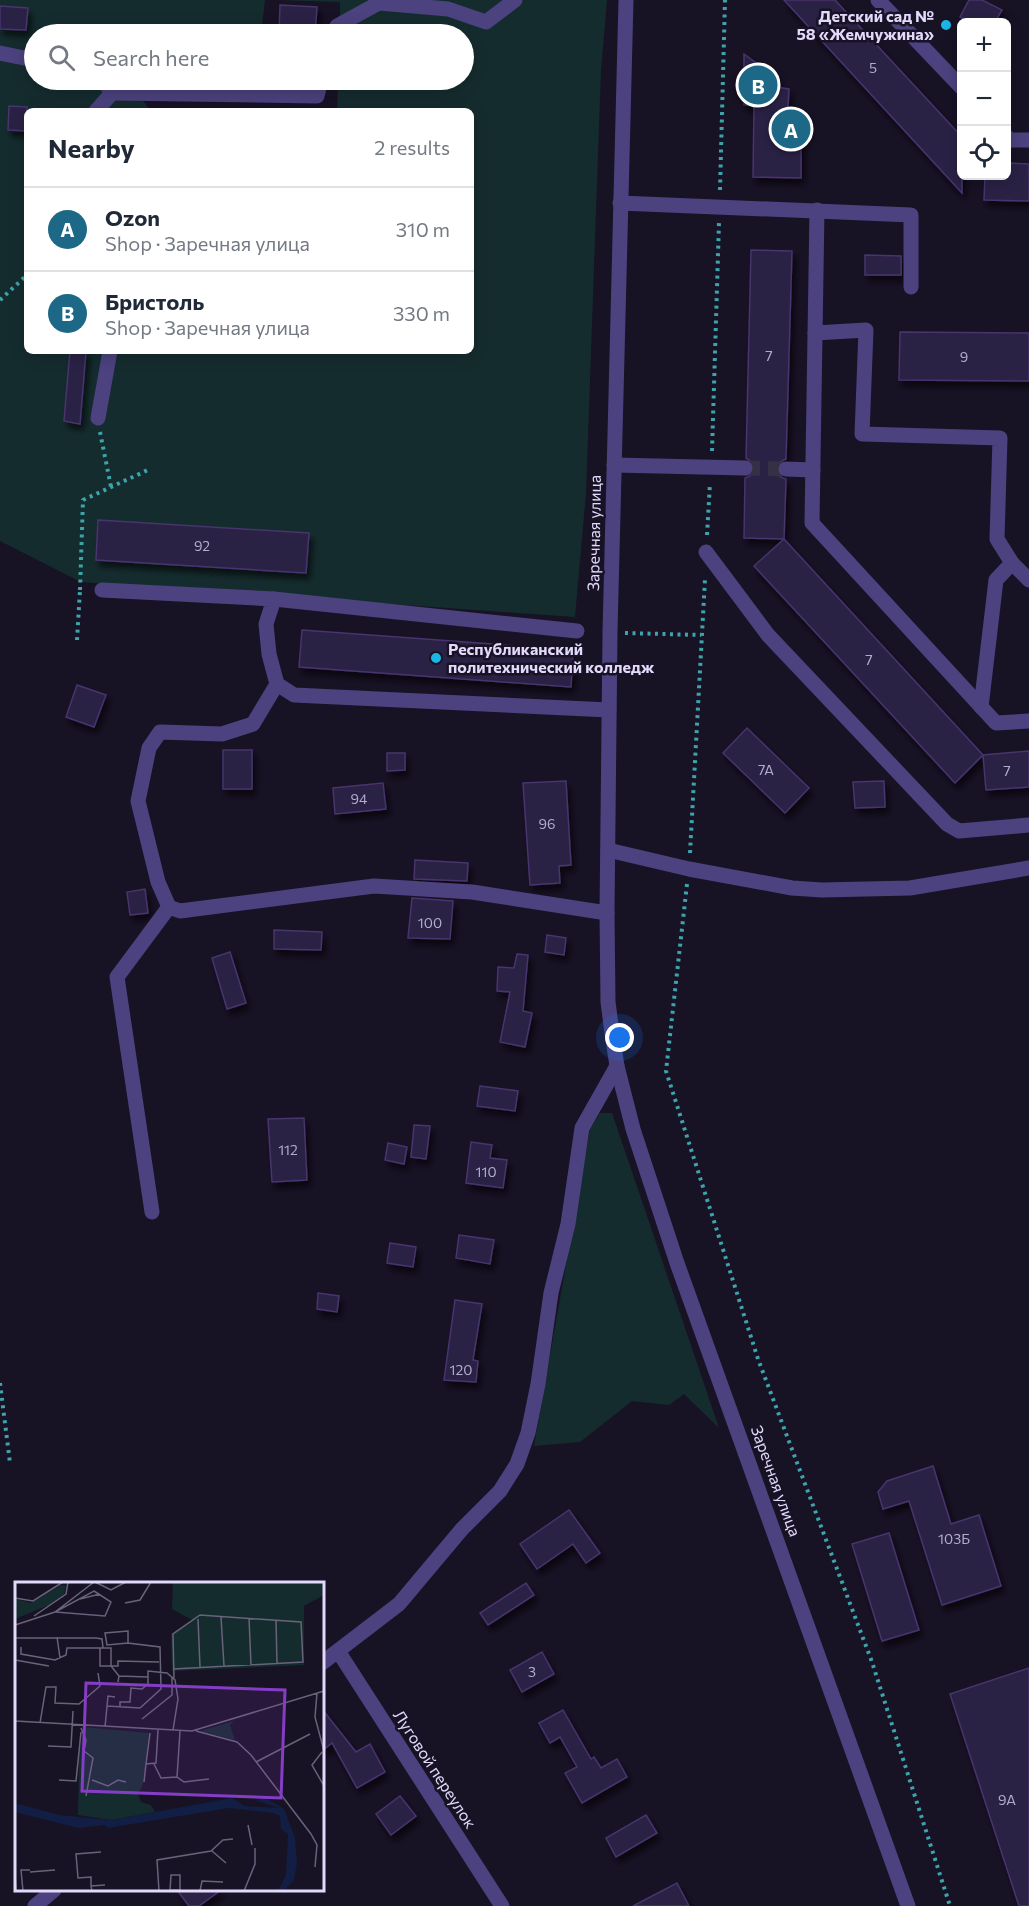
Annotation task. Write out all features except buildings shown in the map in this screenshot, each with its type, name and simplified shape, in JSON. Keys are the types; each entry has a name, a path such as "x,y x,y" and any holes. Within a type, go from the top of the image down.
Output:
{"street":[{"path":"341,24 379,3 448,9 486,22 515,0"},
{"name":"Заречная улица","path":"626,0 614,465 607,913 608,1002 617,1066 633,1129 677,1263 908,1906"},
{"path":"878,0 957,83"},
{"path":"0,53 24,58"},
{"path":"99,108 112,93 317,96 318,90"},
{"path":"1011,140 1029,140"},
{"path":"620,203 911,215 911,287"},
{"path":"817,210 812,523 996,723 1029,721"},
{"path":"815,333 866,330 862,434 1000,438 997,539 1012,563 1029,580"},
{"path":"98,418 109,354"},
{"path":"614,465 745,468"},
{"path":"786,469 813,470"},
{"path":"706,552 768,635 947,824 959,831 1029,825"},
{"path":"981,707 996,580 1012,563"},
{"path":"102,590 274,599 577,631"},
{"path":"274,599 266,624 269,654 277,684 294,695 609,710"},
{"path":"277,684 253,724 222,734 160,732 149,748 138,801 158,882 169,907 180,911 374,886 472,892 607,913"},
{"path":"608,850 689,869 792,888 849,891 910,888 1029,868"},
{"path":"152,1212 117,976 169,907"},
{"path":"324,1662 399,1604 462,1529 500,1491 518,1464 528,1432 538,1384 551,1293 568,1224 582,1128 617,1066"},
{"name":"Луговой переулок","path":"338,1651 502,1906"},
{"path":"34,1906 53,1891"}],"path":[{"path":"719,206 725,0"},
{"path":"0,300 24,278"},
{"path":"98,418 111,488"},
{"path":"77,640 83,500 150,470"},
{"path":"80,590 102,590"},
{"path":"618,633 702,635"},
{"path":"689,869 666,1071 758,1359 872,1662 950,1906"},
{"path":"0,1383 10,1463"}],"green space":[{"path":"0,0 265,0 262,24 24,24 24,90 141,90 139,96 149,108 24,108 24,354 474,354 474,108 337,108 338,90 474,90 474,24 340,24 340,2 277,0 607,0 601,70 586,493 575,617 81,582 0,541"},
{"path":"600,1113 612,1113 719,1428 684,1394 669,1405 632,1401 580,1442 534,1446 590,1129"}],"tunnel":[{"path":"745,468 786,469"}],"place":[{"name":"Детский сад № 58 «Жемчужина»","path":"946,25"},
{"name":"Бристоль","path":"758,85"},
{"name":"Ozon","path":"791,129"},
{"name":"Республиканский политехнический колледж","path":"436,658"}]}
